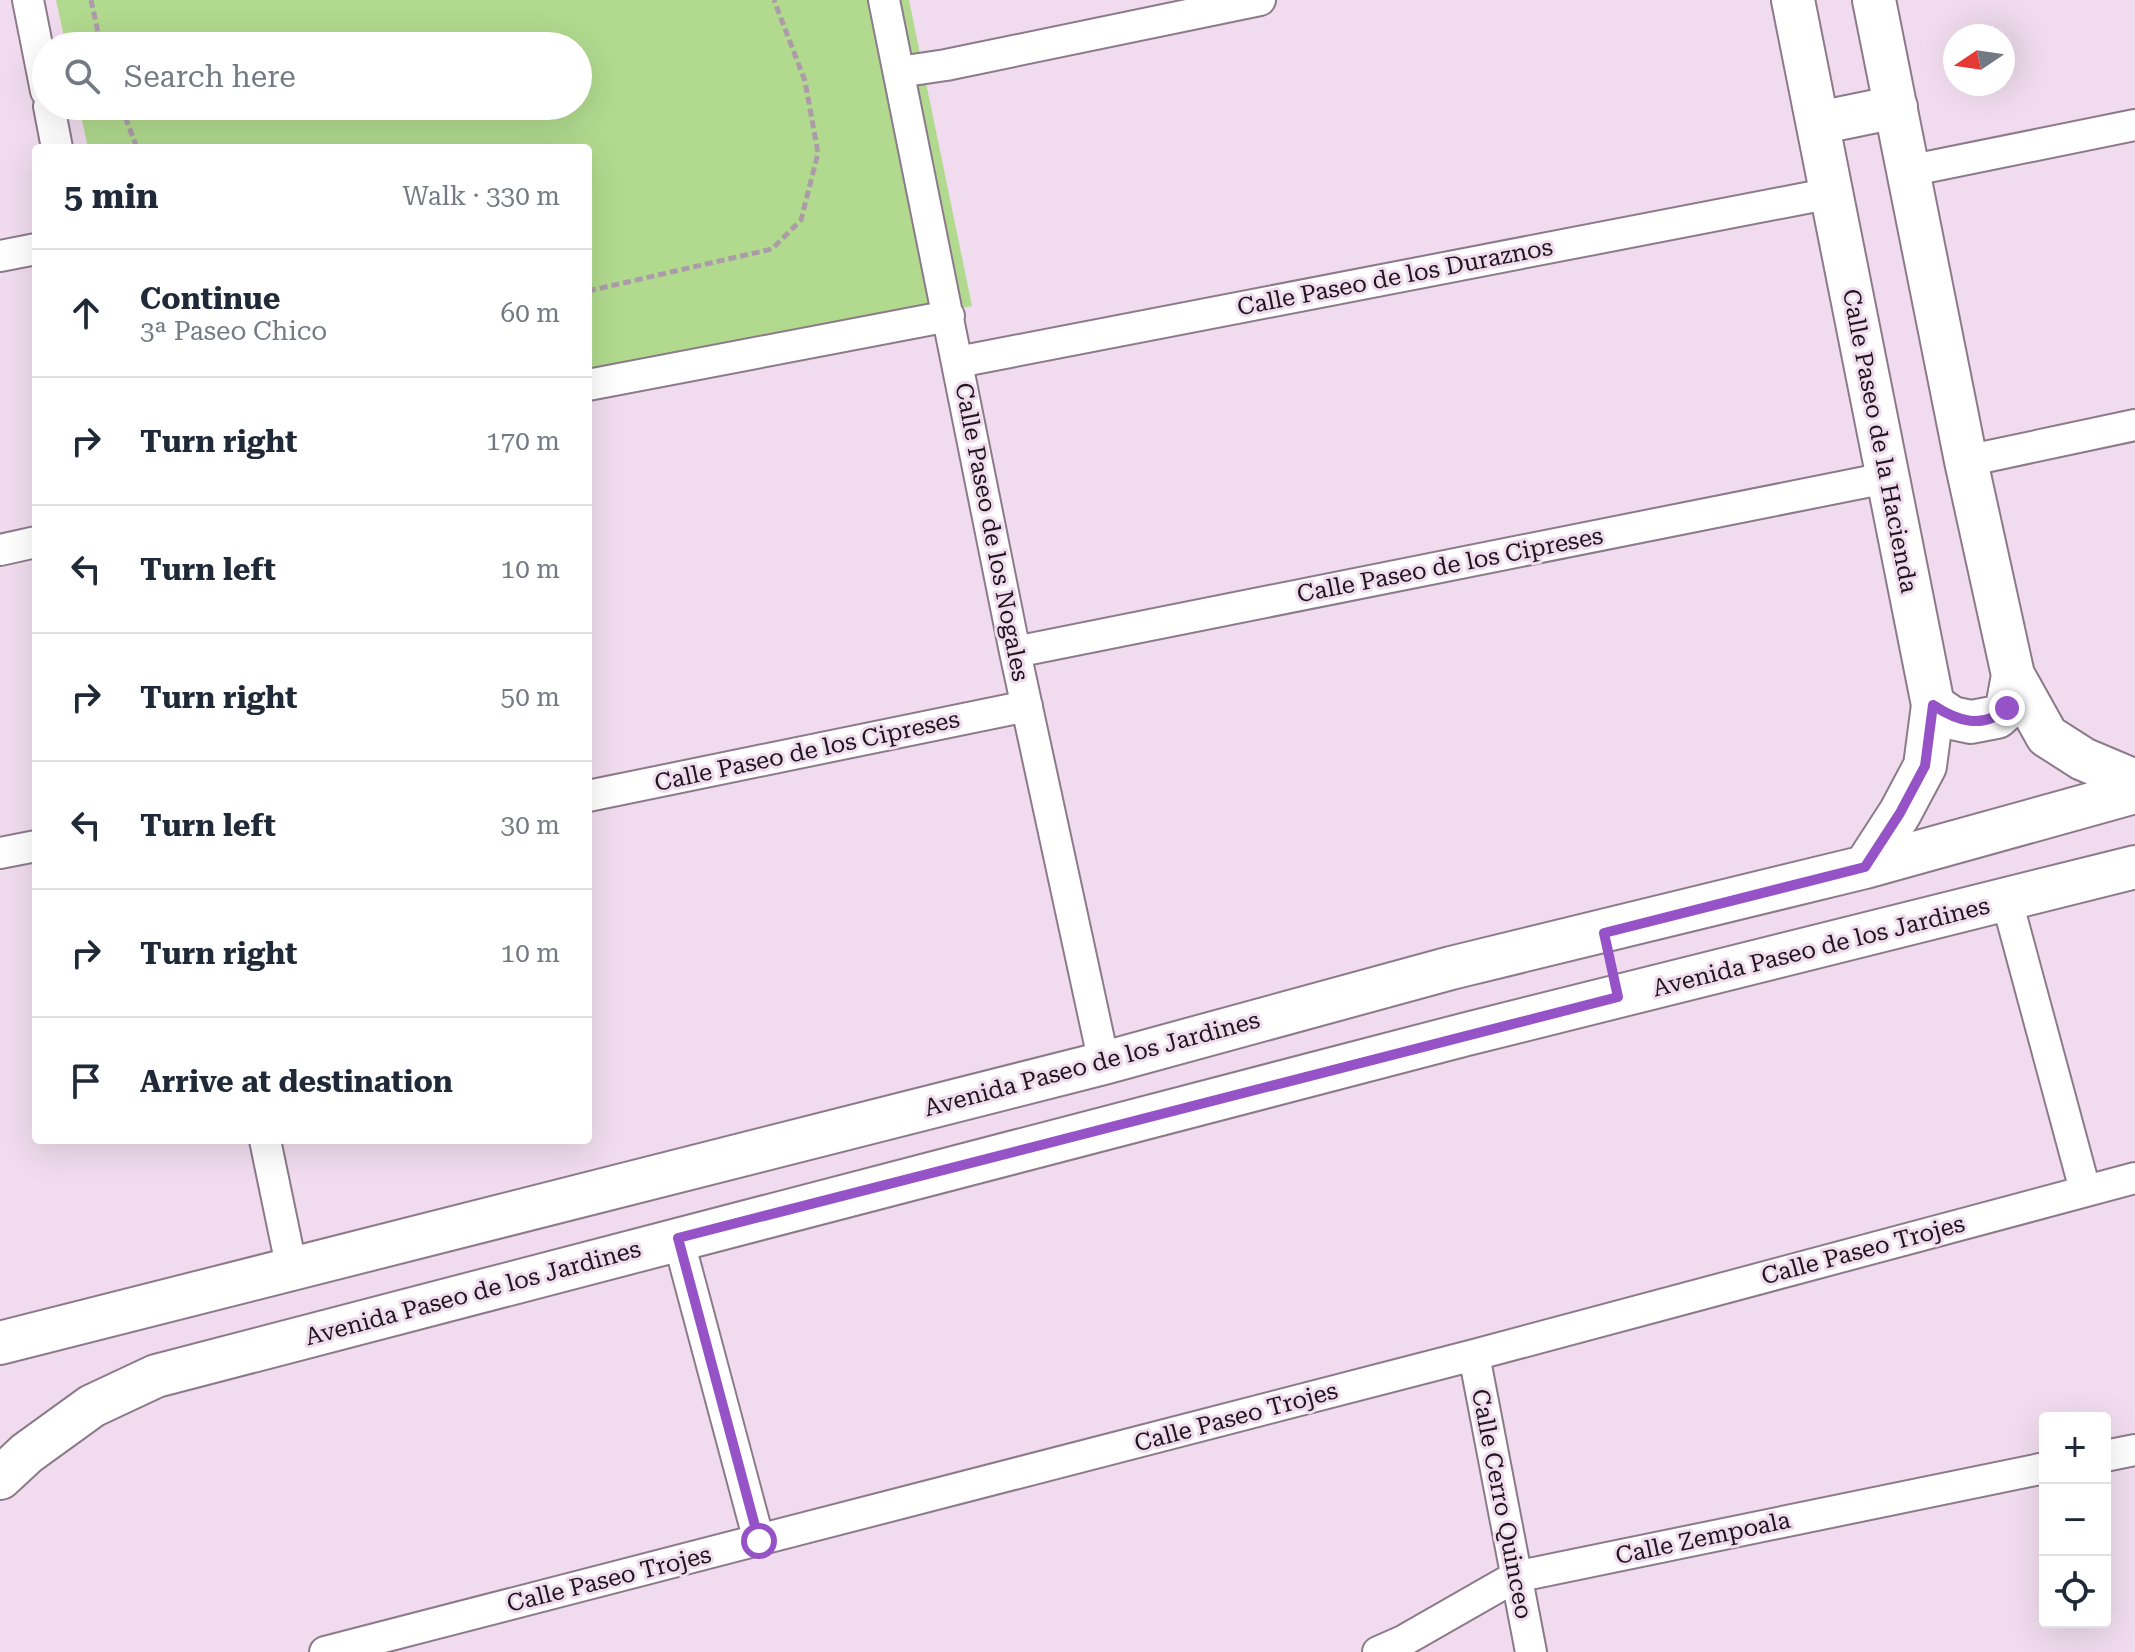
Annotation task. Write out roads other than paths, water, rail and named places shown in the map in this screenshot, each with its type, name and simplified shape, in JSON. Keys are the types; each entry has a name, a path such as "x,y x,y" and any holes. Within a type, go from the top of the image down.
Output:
{"street":[{"path":"28,0 34,32"},
{"name":"Calle Paseo de los Nogales","path":"884,0 1015,652 1104,1063"},
{"path":"899,72 1260,0"},
{"name":"Calle Paseo de la Hacienda","path":"1793,0 1933,705 1925,766 1900,813 1865,867"},
{"path":"1874,0 1966,461 2013,675 2047,736 2083,759 2135,781"},
{"path":"1818,123 1896,107"},
{"path":"52,120 56,144"},
{"path":"1908,171 2135,125"},
{"name":"Calle Paseo de los Duraznos","path":"958,362 1832,193"},
{"path":"0,256 32,250"},
{"path":"592,384 949,316"},
{"path":"1966,461 2135,425"},
{"name":"Calle Paseo de los Cipreses","path":"1015,652 1886,478"},
{"path":"0,550 32,543"},
{"path":"1933,705 1952,718 1971,722 1997,717 2007,708 2013,675"},
{"name":"Calle Paseo de los Cipreses","path":"592,795 1027,706"},
{"name":"Avenida Paseo de los Jardines","path":"0,1343 1104,1063 1451,968 1865,867 2135,792"},
{"path":"0,853 32,847"},
{"name":"Avenida Paseo de los Jardines","path":"0,1478 27,1453 92,1406 156,1376 1467,1034 2135,867"},
{"path":"2007,901 2085,1190"},
{"path":"1604,933 1618,997"},
{"path":"1451,968 1467,1034"},
{"path":"266,1144 292,1270"},
{"name":"Calle Paseo Trojes","path":"330,1650 1474,1355 2135,1178"},
{"path":"678,1238 759,1541"},
{"name":"Calle Cerro Quinceo","path":"1474,1355 1531,1652"},
{"path":"2111,1455 2135,1450"},
{"name":"Calle Zempoala","path":"1378,1652 1515,1577 2039,1469"}]}
